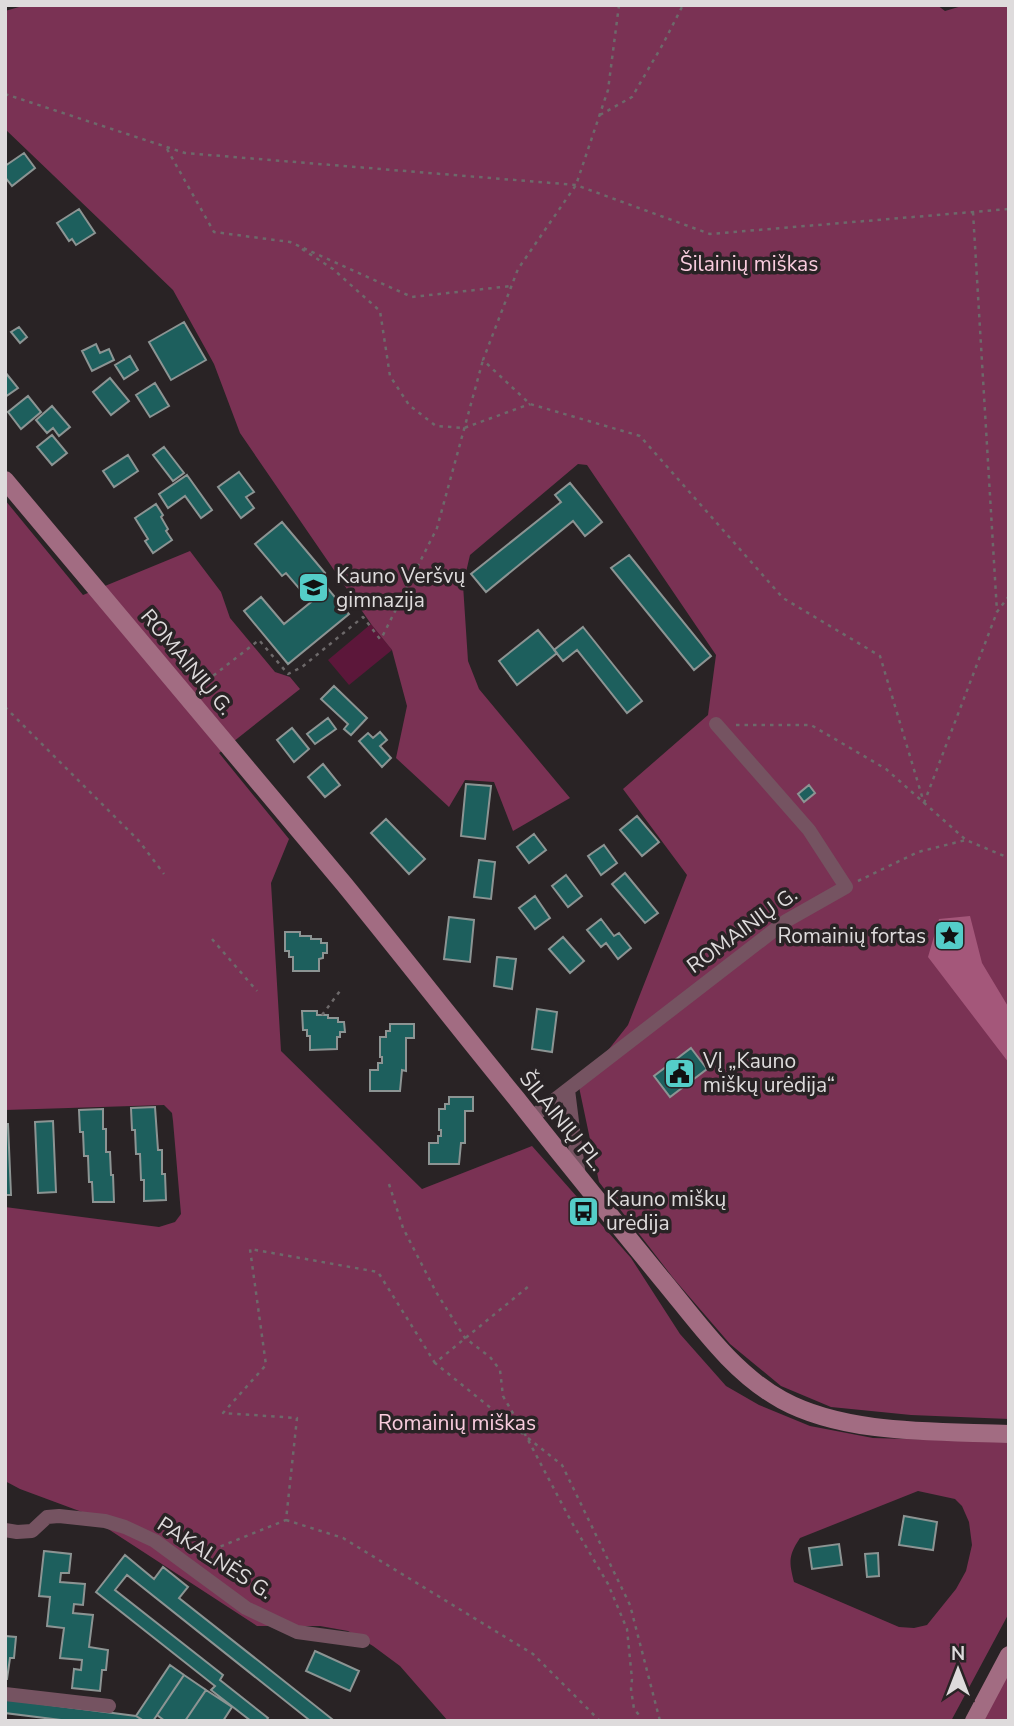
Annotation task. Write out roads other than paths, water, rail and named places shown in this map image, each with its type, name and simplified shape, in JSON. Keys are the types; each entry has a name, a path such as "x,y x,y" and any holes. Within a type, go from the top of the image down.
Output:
{"main road":[{"name":"ROMAINIŲ G.","path":"5,480 334,872"},
{"name":"ŠILAINIŲ PL.","path":"334,872 579,1179 717,1345 757,1385 809,1413 839,1422 1009,1434"},
{"path":"974,1721 1009,1655"}],"street":[{"name":"ROMAINIŲ G.","path":"531,1118 786,921 846,887 809,830 716,724"},
{"path":"568,1090 579,1179"},
{"name":"PAKALNĖS G.","path":"5,1530 32,1531 47,1517 59,1516 105,1521 125,1527 155,1541 246,1608 297,1632 363,1641"},
{"path":"5,1693 109,1706"}],"place":[{"name":"Kauno Veršvų gimnazija","path":"313,588"},
{"name":"Romainių fortas","path":"949,936"},
{"name":"VĮ „Kauno miškų urėdija“","path":"680,1073"},
{"name":"Kauno miškų urėdija","path":"583,1211"}],"park label":[{"name":"Šilainių miškas","path":"749,264"},
{"name":"Romainių miškas","path":"457,1423"}]}
